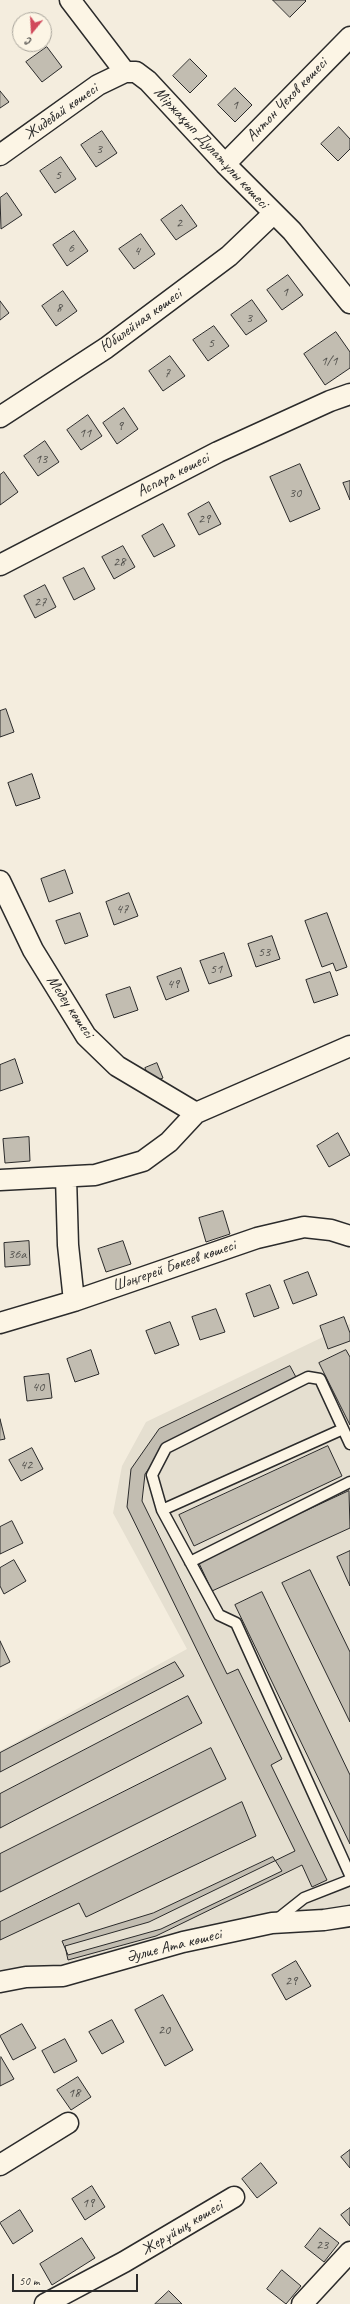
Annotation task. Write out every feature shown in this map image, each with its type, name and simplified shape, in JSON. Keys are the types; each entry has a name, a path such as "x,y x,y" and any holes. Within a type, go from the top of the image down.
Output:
{"street":[{"path":"70,0 125,72"},
{"name":"Антон Чехов көшесі","path":"225,164 350,37"},
{"name":"Жидебай көшесі","path":"0,155 98,85 125,72"},
{"name":"Міржақып Дулатұлы көшесі","path":"125,72 136,72 148,81 225,164 273,214 292,231 350,303"},
{"name":"Юбилейная көшесі","path":"0,417 106,348 216,266 273,214"},
{"name":"Аспара көшесі","path":"0,565 218,452 330,401 350,394"},
{"name":"Медеу көшесі","path":"0,881 33,950 86,1036 117,1066 196,1113"},
{"path":"0,1180 95,1175 143,1161 169,1142 196,1113 350,1046"},
{"path":"66,1177 68,1245 74,1301"},
{"name":"Шәңгерей Бөкеев көшесі","path":"0,1323 74,1301 257,1238 304,1227 331,1230 350,1236"},
{"name":"Әулие Ата көшесі","path":"0,1982 26,1977 63,1976 183,1942 272,1923 324,1920 350,1916"},
{"path":"0,2165 68,2123"},
{"name":"Жерұйық көшесі","path":"45,2304 124,2262 234,2197"},
{"path":"302,2304 350,2252"}],"lane":[{"path":"350,1444 320,1379 308,1377 166,1448 152,1475 162,1510 219,1615 236,1623 350,1875"},
{"path":"162,1510 343,1430"},
{"path":"190,1562 350,1482"},
{"path":"272,1923 304,1898 350,1880"}],"shaded area":[{"path":"350,1324 350,1905 0,1977 0,1751 187,1649 113,1513 122,1466 146,1422"}],"building":[{"path":"273,0 305,0 306,1 290,17"},
{"path":"40,52 51,52 62,67 42,82 26,62"},
{"path":"190,59 207,76 190,93 173,76"},
{"path":"235,88 252,105 235,122 218,105"},
{"path":"0,91 9,102 0,108"},
{"path":"339,127 350,139 350,149 338,161 321,144"},
{"path":"102,131 117,153 96,167 81,145"},
{"path":"61,157 76,179 55,193 40,171"},
{"path":"7,193 22,215 1,229 0,198"},
{"path":"182,205 197,226 176,240 161,220"},
{"path":"74,231 88,251 67,266 53,245"},
{"path":"141,234 155,254 134,269 119,249"},
{"path":"288,275 303,295 282,310 267,290"},
{"path":"63,291 77,311 56,326 42,306"},
{"path":"252,300 267,321 246,335 231,315"},
{"path":"0,301 9,313 0,320"},
{"path":"214,326 229,346 208,361 193,340"},
{"path":"336,332 350,352 350,368 325,385 304,354"},
{"path":"170,356 185,376 163,391 149,371"},
{"path":"124,408 138,429 117,444 103,423"},
{"path":"88,415 102,436 81,450 67,430"},
{"path":"45,441 59,462 38,476 24,456"},
{"path":"300,464 320,509 290,522 270,477"},
{"path":"4,472 18,492 0,505 0,475"},
{"path":"350,481 350,500 343,483"},
{"path":"209,502 221,524 199,535 188,514"},
{"path":"163,524 175,546 154,557 142,536"},
{"path":"123,546 135,567 114,579 102,557"},
{"path":"84,568 95,589 74,600 63,578"},
{"path":"45,585 56,607 35,618 24,596"},
{"path":"6,709 14,732 0,737 0,711"},
{"path":"32,774 40,798 16,806 8,783"},
{"path":"65,870 73,893 49,902 41,879"},
{"path":"129,893 138,916 114,925 106,902"},
{"path":"80,913 88,936 65,944 56,921"},
{"path":"327,913 347,967 336,971 333,963 322,967 305,921"},
{"path":"272,936 280,959 256,967 248,944"},
{"path":"224,953 232,976 209,984 200,961"},
{"path":"181,968 189,991 166,1000 157,977"},
{"path":"330,972 338,995 314,1003 306,980"},
{"path":"130,987 138,1010 114,1018 106,995"},
{"path":"15,1059 23,1083 0,1091 0,1065"},
{"path":"157,1063 163,1078 151,1083 145,1068"},
{"path":"338,1133 350,1155 329,1167 317,1146"},
{"path":"29,1137 30,1161 5,1163 3,1139"},
{"path":"223,1211 230,1234 206,1242 199,1218"},
{"path":"29,1241 30,1265 5,1267 4,1243"},
{"path":"123,1241 131,1264 106,1272 98,1249"},
{"path":"308,1272 317,1295 293,1304 284,1281"},
{"path":"270,1285 279,1308 254,1317 246,1294"},
{"path":"216,1309 225,1332 200,1340 192,1317"},
{"path":"344,1317 350,1333 350,1341 328,1349 320,1326"},
{"path":"170,1322 179,1345 155,1354 146,1331"},
{"path":"91,1350 99,1374 75,1382 67,1359"},
{"path":"346,1350 350,1357 350,1425 319,1363"},
{"path":"290,1366 297,1379 169,1441 145,1474 142,1501 227,1674 238,1669 282,1759 271,1765 327,1880 312,1887 302,1865 156,1936 68,1960 65,1946 149,1922 295,1851 127,1507 131,1469 159,1429"},
{"path":"49,1374 52,1398 27,1401 24,1377"},
{"path":"0,1419 5,1439 0,1440"},
{"path":"328,1446 342,1476 194,1546 179,1515"},
{"path":"32,1448 43,1469 21,1481 9,1460"},
{"path":"349,1491 350,1528 212,1591 198,1561"},
{"path":"12,1521 23,1543 0,1554 0,1527"},
{"path":"350,1551 350,1586 337,1557"},
{"path":"14,1560 26,1581 4,1594 0,1586 0,1568"},
{"path":"310,1570 350,1652 350,1722 282,1583"},
{"path":"262,1592 350,1775 350,1844 235,1605"},
{"path":"0,1641 10,1662 0,1667"},
{"path":"175,1662 184,1676 0,1772 0,1753"},
{"path":"188,1696 202,1723 0,1828 0,1794"},
{"path":"211,1748 226,1779 0,1892 0,1854"},
{"path":"242,1802 256,1836 86,1917 79,1903 0,1940 0,1922"},
{"path":"273,1857 282,1871 161,1929 68,1955 62,1941 153,1913"},
{"path":"296,1961 311,1986 286,2000 272,1975"},
{"path":"163,1995 193,2050 165,2066 135,2010"},
{"path":"112,2020 124,2042 102,2054 89,2032"},
{"path":"22,2024 36,2048 13,2060 0,2036"},
{"path":"65,2039 77,2061 54,2073 42,2051"},
{"path":"1,2057 14,2079 0,2086 0,2058"},
{"path":"78,2077 91,2097 71,2110 57,2090"},
{"path":"350,2150 350,2168 341,2157"},
{"path":"261,2163 277,2183 257,2198 242,2179"},
{"path":"92,2186 105,2207 85,2220 72,2199"},
{"path":"350,2208 350,2226 341,2215"},
{"path":"20,2210 33,2231 13,2244 0,2223"},
{"path":"320,2228 339,2243 324,2262 305,2247"},
{"path":"82,2238 95,2258 52,2285 40,2264"},
{"path":"282,2270 301,2286 286,2304 267,2289"},
{"path":"169,2291 182,2304 155,2304"}]}
